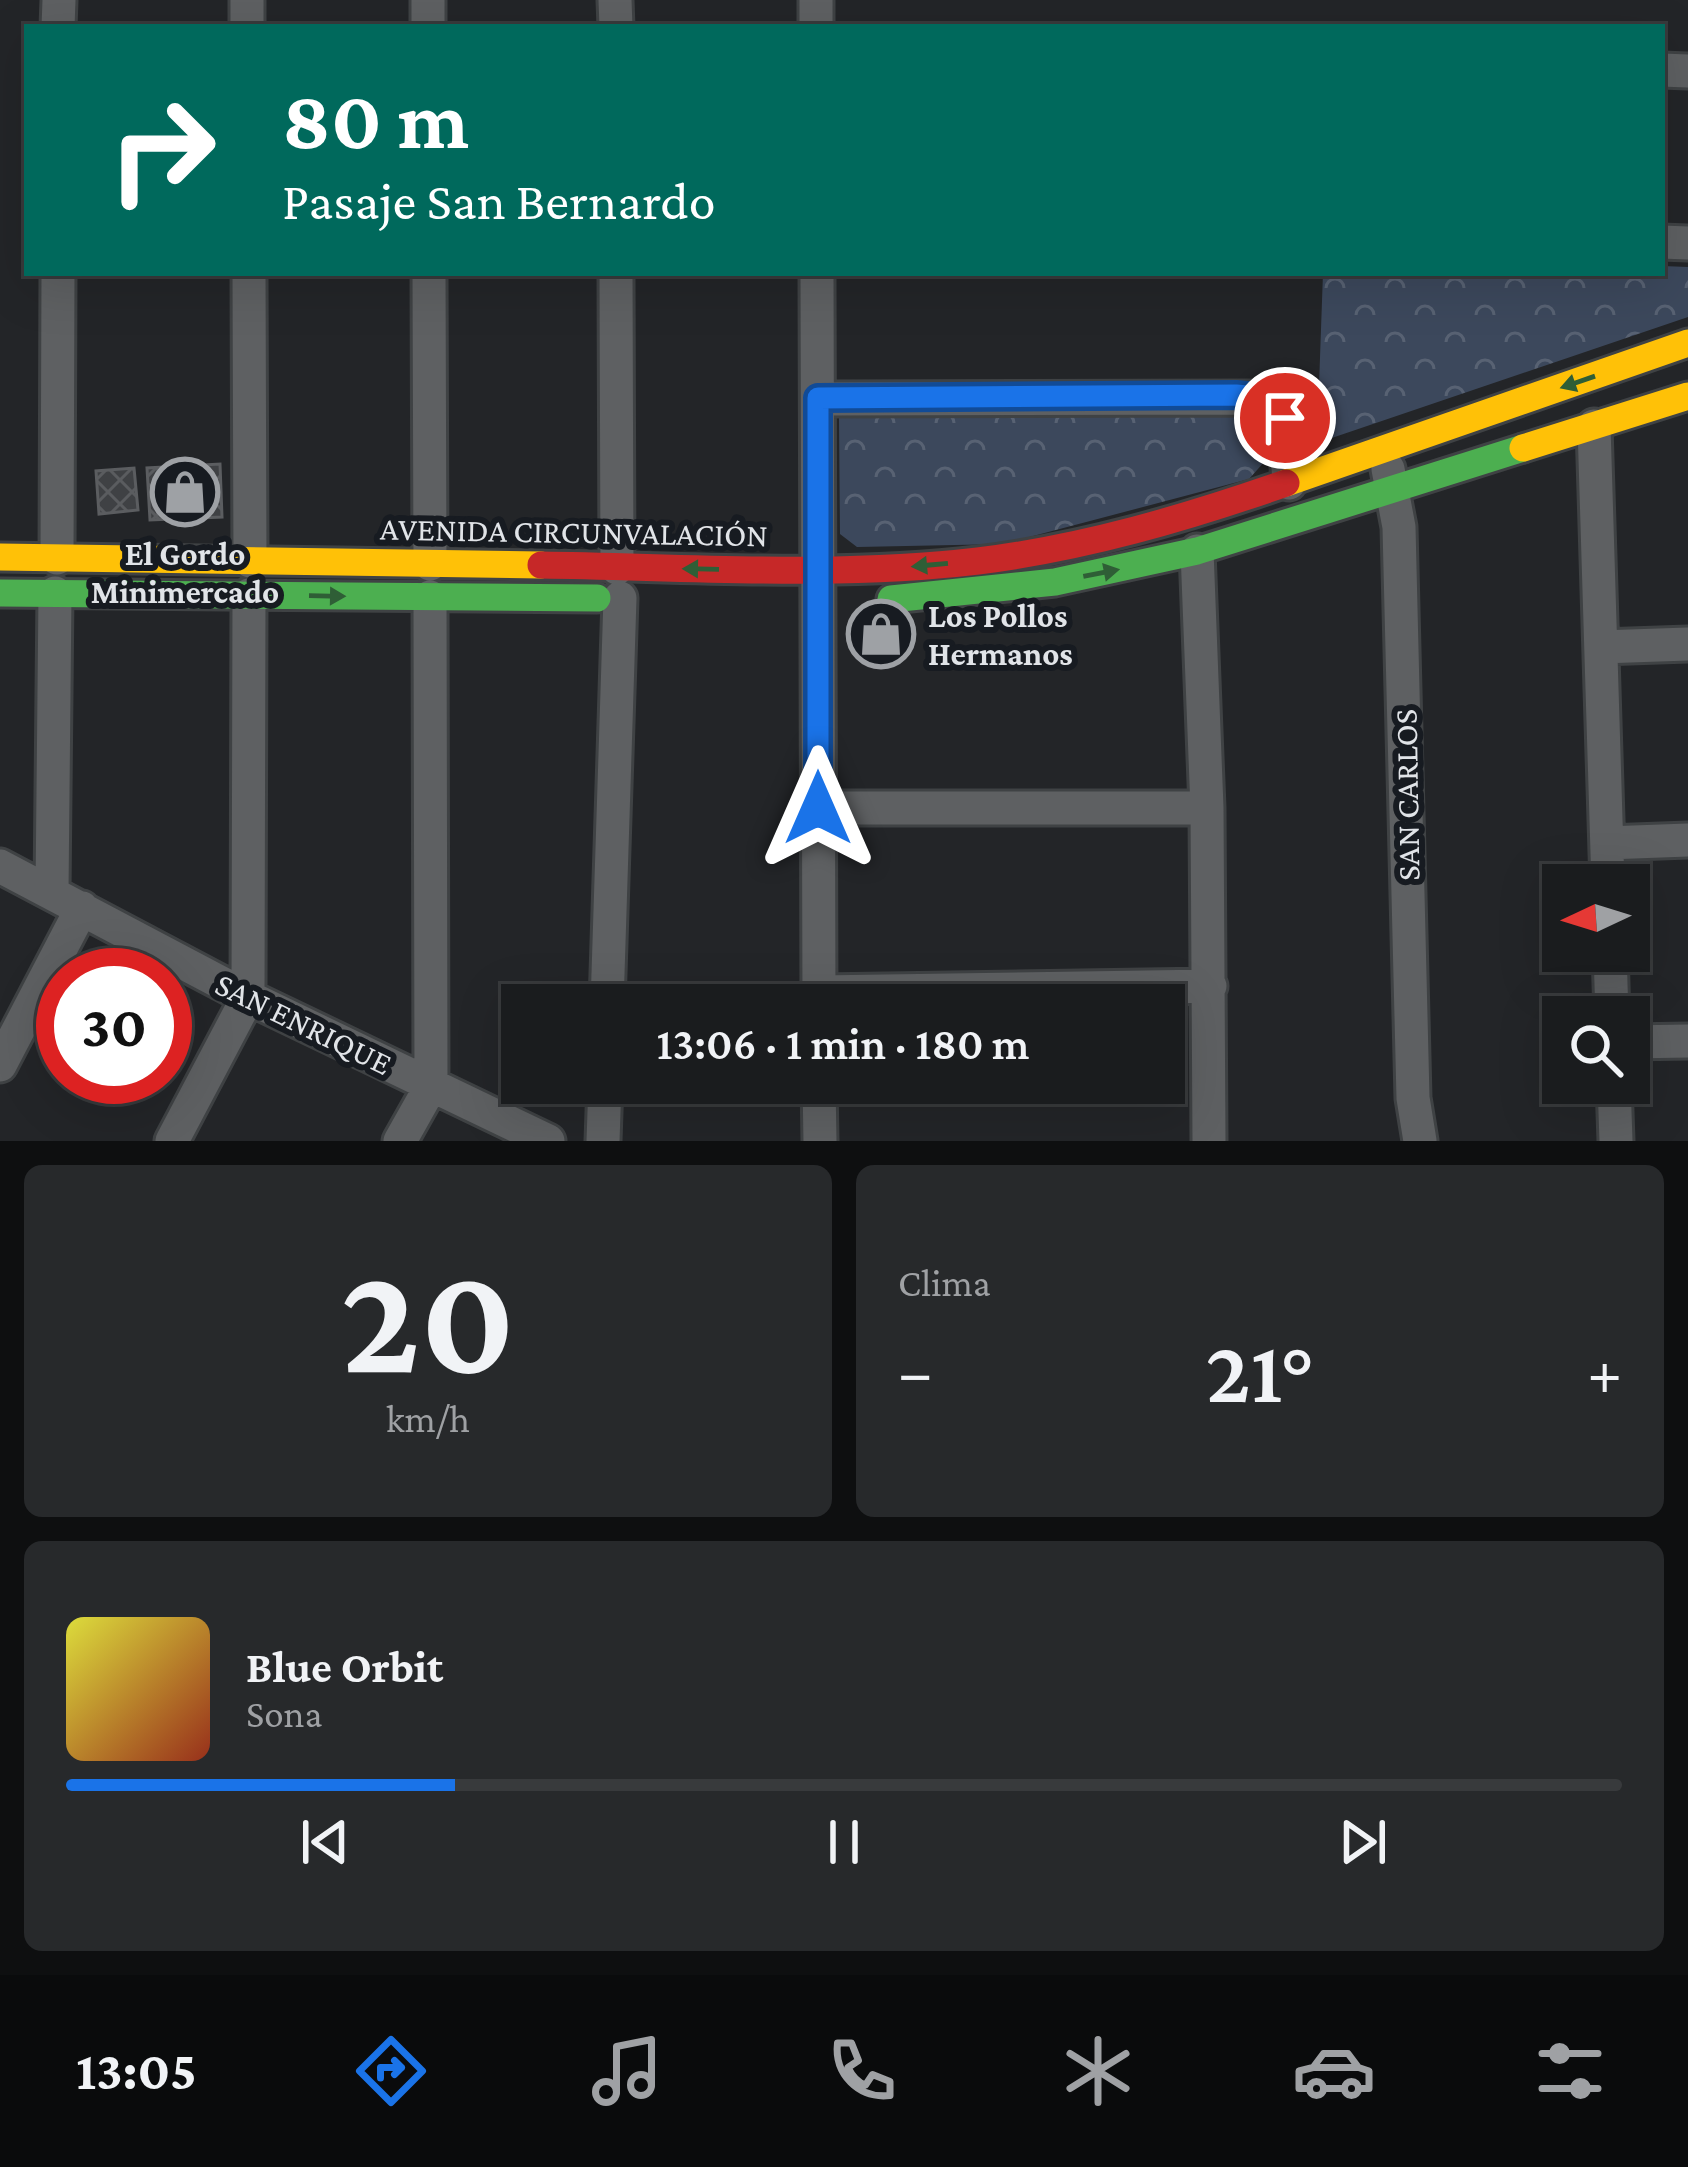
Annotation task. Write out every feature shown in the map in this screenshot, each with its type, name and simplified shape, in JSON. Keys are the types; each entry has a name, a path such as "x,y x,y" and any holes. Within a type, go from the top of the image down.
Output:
{"street":[{"path":"57,558 58,276"},
{"path":"249,276 250,561"},
{"path":"400,1141 431,1086 428,276"},
{"path":"609,984 627,588 616,276"},
{"path":"817,276 819,984"},
{"name":"AVENIDA CIRCUNVALACIÓN","path":"782,599 818,585 1055,549 1174,520 1688,343"},
{"name":"AVENIDA CIRCUNVALACIÓN","path":"0,557 250,561 430,580 627,588 818,585 983,592 1108,572 1197,551 1688,396"},
{"path":"818,398 1270,398 1285,418 1289,483"},
{"path":"1594,426 1608,864"},
{"name":"SAN CARLOS","path":"1382,450 1399,527 1413,1098 1420,1141"},
{"path":"1197,551 1207,808 1209,1141"},
{"name":"AVENIDA CIRCUNVALACIÓN","path":"0,593 249,595 430,580"},
{"path":"52,892 56,593"},
{"path":"172,1141 248,997 249,595"},
{"path":"1601,647 1688,644"},
{"path":"818,808 1207,808"},
{"path":"1607,843 1688,840"},
{"name":"SAN ENRIQUE","path":"0,866 248,997 548,1141"},
{"path":"0,1065 82,908"},
{"path":"1185,987 1210,986"},
{"path":"1650,1042 1688,1041"},
{"path":"603,1141 604,1104"},
{"path":"819,1104 820,1141"},
{"path":"1615,1104 1616,1141"}],"green space":[{"path":"1665,266 1688,267 1688,317 1317,443 1323,276 1665,276"},
{"path":"1253,415 1269,427 1273,452 1249,479 1003,544 857,547 840,534 839,418"}],"building":[{"name":"El Gordo Minimercado","path":"220,464 222,517 150,520 147,468"},
{"path":"134,468 138,510 99,514 96,471"}],"traffic: fast":[{"path":"891,599 1055,582 1197,551 1523,448"},
{"path":"0,593 597,598"}],"traffic: slow":[{"path":"1286,483 1688,343"},
{"path":"1523,448 1688,396"},
{"path":"0,557 541,565"}],"traffic: jam":[{"path":"541,565 815,570 978,561 1134,530 1286,483"}],"place":[{"name":"El Gordo Minimercado","path":"185,492"},
{"name":"Los Pollos Hermanos","path":"881,634"}],"route":[{"path":"818,808 818,398 1236,395 1270,398 1285,418"}]}
